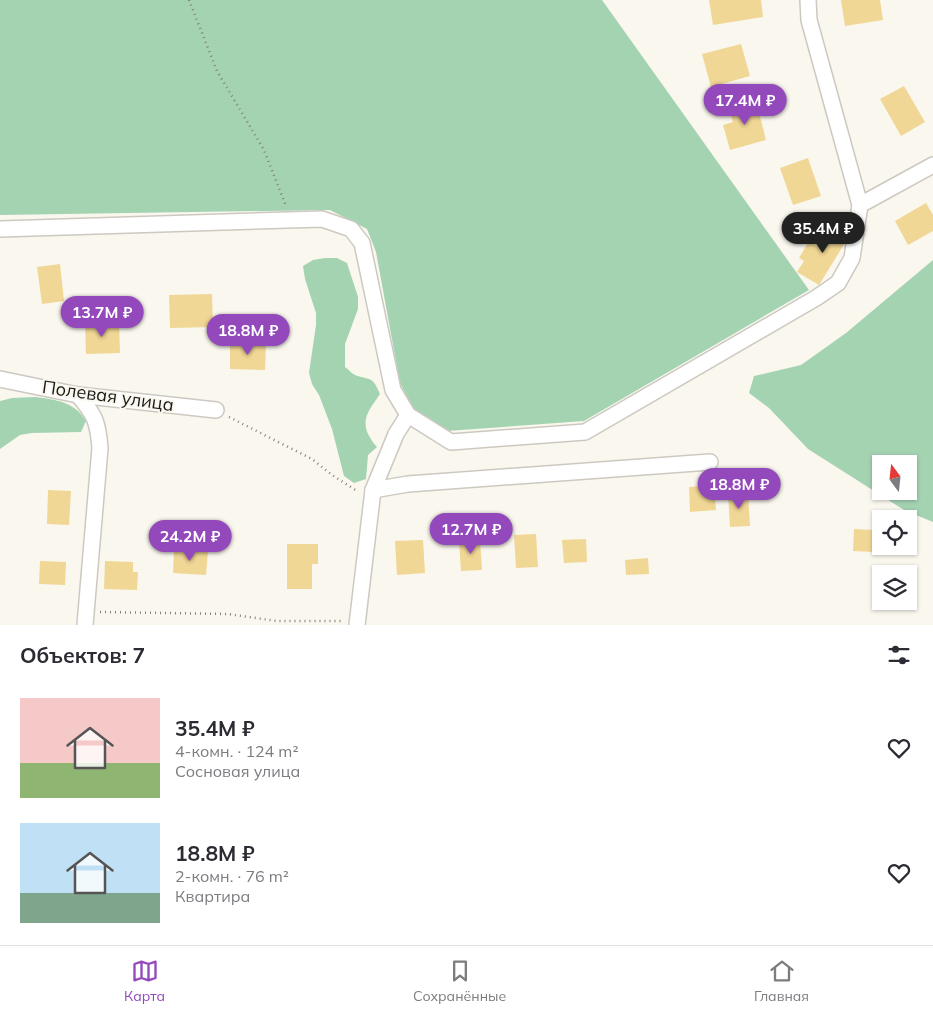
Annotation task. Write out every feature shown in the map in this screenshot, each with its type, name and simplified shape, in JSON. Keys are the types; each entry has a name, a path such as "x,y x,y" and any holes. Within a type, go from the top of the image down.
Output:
{"street":[{"path":"0,229 322,219 351,229 362,243 393,390 408,415 451,442 585,432 816,298 838,283 852,258 860,205 809,20 808,0"},
{"path":"860,205 933,165"},
{"name":"Полевая улица","path":"0,379 78,395 216,410"},
{"path":"78,395 94,414 99,429 100,448 86,618"},
{"path":"357,623 374,490 396,434 408,415"},
{"path":"374,490 408,484 710,462"}],"path":[{"path":"189,0 217,71 264,150 288,210"},
{"path":"216,410 312,459 332,475 358,491 374,490"},
{"path":"86,618 228,614 277,621 357,623"}],"green space":[{"path":"0,0 602,0 809,290 584,421 447,431 415,412 400,383 376,252 367,229 330,210 0,215"},
{"path":"337,258 347,263 358,297 358,309 345,344 345,367 355,375 373,381 380,394 370,408 366,418 368,434 377,447 368,455 366,479 354,483 344,476 332,429 309,373 316,313 305,279 303,266 313,260"},
{"path":"933,260 933,522 917,515 917,510 904,510 888,500 918,500 918,455 872,455 872,490 808,449 769,408 749,393 754,376 801,365 846,333"},
{"path":"35,397 64,403 76,409 86,421 81,432 20,435 0,449 0,401 12,398"}],"building":[{"path":"709,0 761,0 763,17 713,25"},
{"path":"841,0 880,0 883,20 845,26"},
{"path":"741,44 750,76 711,87 702,54"},
{"path":"904,86 925,122 901,136 880,99"},
{"path":"756,101 766,140 730,150 723,125 733,122 729,108"},
{"path":"808,158 821,196 793,205 780,168"},
{"path":"926,203 933,215 933,231 908,245 895,221"},
{"path":"834,223 851,233 819,285 797,272 804,261 799,258 809,241 819,247"},
{"path":"60,264 64,301 42,304 37,267"},
{"path":"212,294 213,327 170,328 169,295"},
{"path":"119,322 120,353 86,354 85,323"},
{"path":"230,342 266,343 265,370 230,369"},
{"path":"714,485 716,510 690,512 689,487"},
{"path":"48,490 71,491 69,525 47,524"},
{"path":"748,493 750,526 730,527 728,494"},
{"path":"854,529 872,530 872,552 853,551"},
{"path":"536,534 538,567 516,568 514,535"},
{"path":"480,539 482,570 461,571 459,541"},
{"path":"586,539 587,562 564,563 562,540"},
{"path":"423,540 425,573 397,575 395,541"},
{"path":"287,544 318,544 318,564 312,564 312,589 287,589"},
{"path":"174,549 208,551 206,575 173,573"},
{"path":"648,558 649,574 626,575 625,560"},
{"path":"40,561 66,562 65,585 39,584"},
{"path":"105,561 133,562 133,572 138,572 137,590 104,589"}]}
